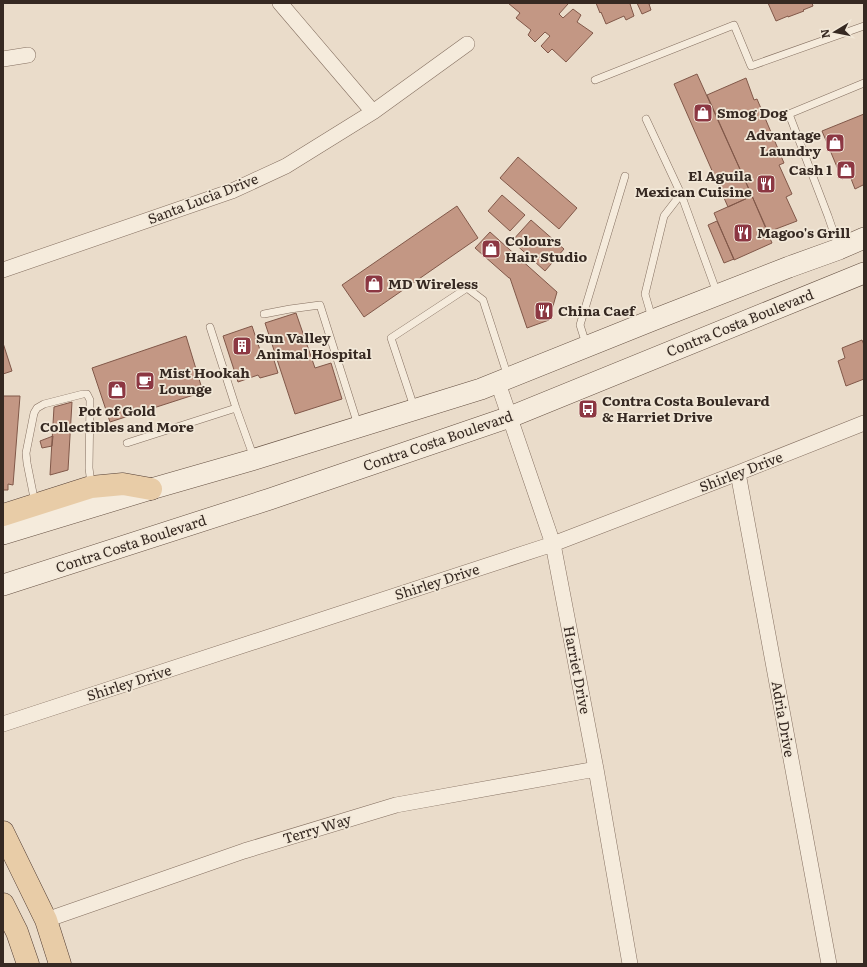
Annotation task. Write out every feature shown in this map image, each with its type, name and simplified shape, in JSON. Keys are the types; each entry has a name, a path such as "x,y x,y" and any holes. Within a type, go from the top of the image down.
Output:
{"main road":[{"path":"3,534 255,459 481,389 864,238"},
{"name":"Contra Costa Boulevard","path":"3,585 270,499 510,417 864,272"},
{"path":"3,515 91,486 123,484 151,489"},
{"path":"3,832 46,920 60,964"},
{"path":"3,904 17,932 28,964"}],"street":[{"path":"280,3 373,112"},
{"name":"Santa Lucia Drive","path":"3,270 232,192 286,166 373,112 467,44"},
{"path":"3,59 28,54"},
{"name":"Harriet Drive","path":"504,381 510,417 553,544 596,769 630,964"},
{"name":"Shirley Drive","path":"3,724 553,544 864,423"},
{"name":"Adria Drive","path":"738,473 829,964"},
{"name":"Terry Way","path":"46,920 244,850 396,806 596,769"}],"lane":[{"path":"596,80 734,26 752,66 864,26"},
{"path":"839,249 789,114 864,83"},
{"path":"646,119 681,194 718,295"},
{"path":"587,347 580,325 625,176"},
{"path":"653,320 645,294 664,216 681,194"},
{"path":"414,410 391,338 467,288 483,300 504,381"},
{"path":"264,314 320,305 359,427"},
{"path":"210,328 236,408 255,459"},
{"path":"35,505 26,453 34,413 37,408 44,404 87,394 90,400 89,468 91,486"},
{"path":"126,443 236,408"}],"building":[{"path":"508,3 567,3 568,4 559,14 563,18 573,9 581,15 577,22 593,33 566,62 552,49 548,53 541,46 550,36 545,32 535,42 528,35 531,30 516,18 520,13"},
{"path":"596,3 633,3 630,4 634,16 626,20 624,16 606,24"},
{"path":"637,3 653,3 649,4 651,10 642,14"},
{"path":"768,3 812,3 813,6 803,10 804,11 776,21"},
{"path":"697,74 752,196 728,207 674,84"},
{"path":"746,78 754,100 757,99 784,163 779,165 792,194 786,197 797,221 768,232 707,95"},
{"path":"864,114 864,187 863,185 855,189 850,176 842,179 822,131"},
{"path":"518,157 577,208 559,229 500,178"},
{"path":"502,195 525,215 510,231 488,211"},
{"path":"752,196 772,243 734,260 714,213"},
{"path":"457,206 478,238 364,317 342,285"},
{"path":"531,220 564,249 545,271 512,241"},
{"path":"717,221 734,259 724,263 708,225"},
{"path":"490,232 557,292 549,320 527,328 510,278 475,248"},
{"path":"296,313 315,368 331,363 342,399 295,414 265,323"},
{"name":"Sun Valley Animal Hospital","path":"252,326 262,356 265,356 266,360 273,357 278,373 260,378 258,375 238,382 223,336"},
{"path":"186,336 203,392 110,422 92,368"},
{"path":"862,340 864,345 864,379 846,386 838,361 845,358 842,348"},
{"path":"3,343 12,371 3,374"},
{"path":"3,396 20,396 13,485 8,484 8,490 3,490"},
{"path":"72,402 68,470 50,475 54,407"},
{"path":"53,436 52,446 42,448 40,441"}],"place":[{"name":"Smog Dog","path":"703,113"},
{"name":"Advantage Laundry","path":"835,143"},
{"name":"Cash 1","path":"846,170"},
{"name":"El Aguila Mexican Cuisine","path":"766,184"},
{"name":"Magoo's Grill","path":"743,233"},
{"name":"Colours Hair Studio","path":"491,249"},
{"name":"MD Wireless","path":"374,284"},
{"name":"China Caef","path":"544,311"},
{"name":"Sun Valley Animal Hospital","path":"242,346"},
{"name":"Mist Hookah Lounge","path":"145,381"},
{"name":"Pot of Gold Collectibles and More","path":"117,390"},
{"name":"Contra Costa Boulevard & Harriet Drive","path":"588,409"}]}
